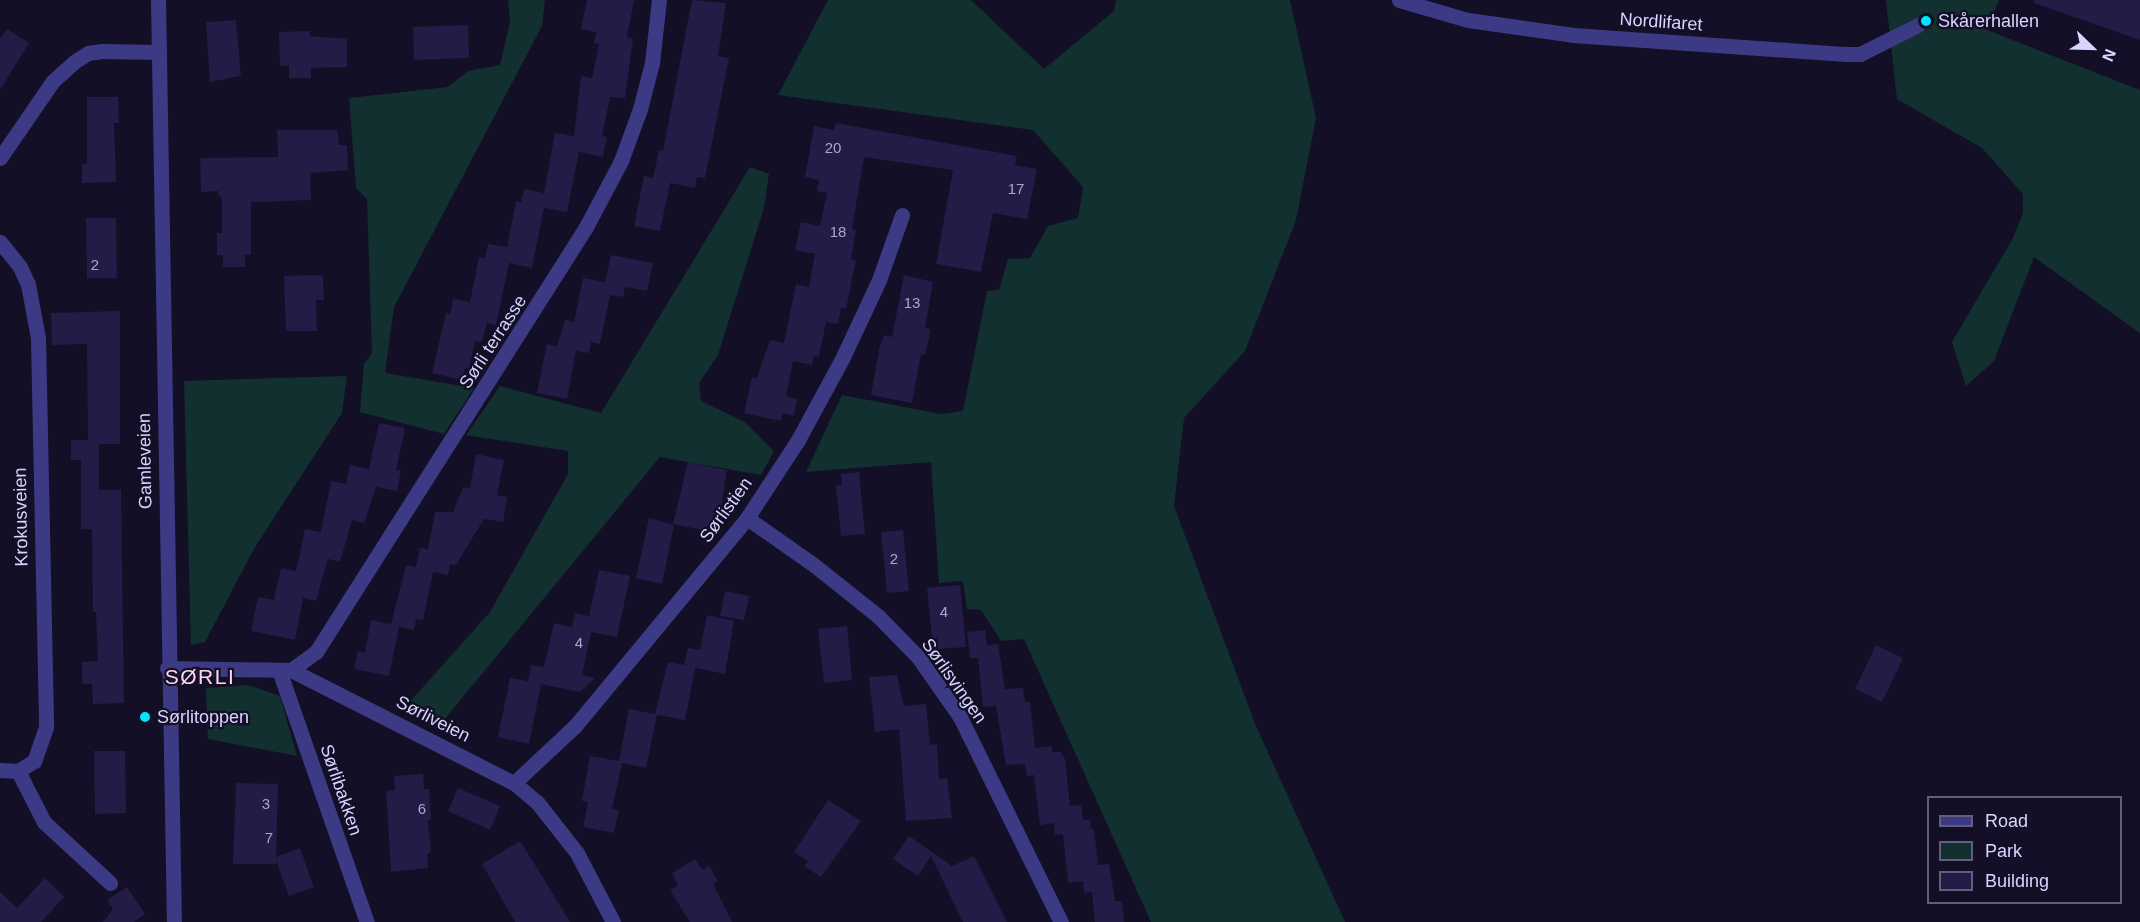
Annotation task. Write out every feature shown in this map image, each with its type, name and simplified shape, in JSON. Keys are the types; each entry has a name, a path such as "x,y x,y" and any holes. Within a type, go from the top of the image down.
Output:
{"street":[{"name":"Gamleveien","path":"158,0 167,668 174,922"},
{"name":"Sørli terrasse","path":"285,670 316,652 586,227 621,162 640,109 652,63 659,0"},
{"name":"Nordlifaret","path":"1399,0 1468,20 1573,35 1846,54 1860,54 1918,25"},
{"path":"0,158 53,81 74,62 88,53 102,51 159,52"},
{"name":"Sørlistien","path":"514,783 575,726 747,518 798,440 842,359 879,280 902,215"},
{"name":"Krokusveien","path":"0,242 20,267 28,284 38,338 46,728 34,761 18,771"},
{"name":"Sørlisvingen","path":"747,518 869,608 918,657 960,717 1061,922"},
{"name":"Sørliveien","path":"167,668 285,670 514,783 537,802 577,852 613,922"},
{"name":"Sørlibakken","path":"285,670 367,922"},
{"path":"0,770 18,771 44,822 110,882"}],"green space":[{"path":"508,0 545,0 542,26 394,307 385,373 474,388 444,434 360,412 364,364 372,353 367,199 356,188 349,98 448,87 468,71 500,65 510,22"},
{"path":"828,0 971,0 1044,69 1114,11 1116,0 1290,0 1316,118 1296,220 1245,351 1184,418 1174,506 1256,726 1345,922 1151,922 1024,639 1001,641 981,610 967,609 963,581 939,583 931,462 806,472 842,395 941,414 963,411 987,291 999,290 1008,259 1030,258 1048,226 1078,218 1083,187 1033,130 778,95"},
{"path":"1886,0 1999,0 1987,30 2140,90 2140,333 2034,257 1994,361 1966,386 1952,342 2013,238 2023,213 2023,194 1982,148 1897,99"},
{"path":"750,167 769,174 764,208 718,355 699,383 701,401 745,422 774,451 761,475 660,457 444,720 415,712 407,705 490,612 568,474 568,451 466,435 500,386 601,413"},
{"path":"347,376 342,413 255,547 205,642 191,645 184,381"},
{"path":"248,685 280,696 297,756 208,739 206,688"}],"building":[{"path":"587,0 634,0 627,37 633,39 625,98 610,97 602,136 607,137 603,157 579,152 567,212 544,208 532,268 509,263 496,325 487,323 482,342 475,341 469,369 465,368 462,380 432,373 446,313 450,314 453,299 470,302 479,257 485,258 488,244 507,247 516,201 521,202 524,189 544,193 555,133 574,136 581,76 592,78 599,44 594,43 596,32 581,29"},
{"path":"692,0 726,3 718,56 729,58 705,178 697,177 695,188 670,183 660,231 634,226 644,176 653,178 659,150 663,151"},
{"path":"2034,0 2140,0 2140,40 2034,3"},
{"path":"236,20 241,76 210,82 206,22"},
{"path":"468,25 469,58 414,60 413,27"},
{"path":"7,29 29,43 0,90 0,39"},
{"path":"310,31 310,36 347,39 347,67 311,68 311,78 289,78 289,66 280,66 279,32"},
{"path":"87,97 118,97 119,123 114,123 116,182 82,183 82,164 87,164"},
{"path":"836,123 1017,156 1015,165 1037,169 1027,219 993,213 981,272 936,264 953,170 864,157 852,229 856,230 851,259 856,260 846,309 841,308 838,324 826,322 819,357 814,356 812,365 793,361 786,396 797,399 794,416 782,413 781,421 744,413 752,378 757,378 770,340 784,343 796,284 809,287 815,254 795,250 801,222 820,226 827,193 817,191 819,180 805,177 814,126 834,130"},
{"path":"277,130 337,130 339,145 347,145 348,170 310,173 311,200 251,202 251,255 245,255 245,267 223,267 223,255 217,255 217,233 222,233 222,197 219,197 218,191 201,192 200,158 278,157"},
{"path":"86,218 116,218 117,278 87,278"},
{"path":"611,255 653,263 647,291 625,287 623,297 610,295 600,344 591,342 589,353 576,351 567,399 537,393 547,344 557,346 565,320 574,322 583,278 605,282"},
{"path":"904,275 933,282 925,328 931,329 925,355 921,354 912,403 871,395 880,345 884,335 892,337"},
{"path":"284,276 323,276 324,300 316,300 317,331 286,331"},
{"path":"120,311 120,444 99,444 99,490 121,490 124,703 93,704 92,684 82,684 82,662 98,661 96,612 93,612 92,529 81,529 81,460 71,460 71,440 88,440 87,344 52,345 51,313"},
{"path":"379,423 405,428 396,470 401,470 397,491 376,487 364,523 352,520 340,562 328,559 316,601 303,598 295,640 251,631 258,597 274,600 281,568 296,571 305,529 321,532 331,481 346,484 350,465 369,469"},
{"path":"476,454 504,460 497,495 507,497 503,522 484,519 456,565 450,564 448,575 433,572 423,620 416,619 414,630 399,627 389,676 354,669 358,651 365,653 371,620 391,624 406,565 416,567 420,548 428,549 435,512 453,512 463,487 470,488"},
{"path":"688,462 727,470 720,514 713,532 673,524"},
{"path":"859,472 865,534 841,536 836,486 842,485 841,474"},
{"path":"649,518 674,525 662,584 636,578"},
{"path":"903,530 909,591 887,593 881,532"},
{"path":"599,570 630,576 617,637 591,632 582,675 595,678 580,692 541,684 529,744 498,737 510,678 528,681 531,665 544,667 554,623 572,627 575,613 589,616"},
{"path":"960,585 966,647 938,649 937,638 932,638 927,588"},
{"path":"725,591 749,596 744,620 720,616"},
{"path":"707,615 734,621 725,674 695,668 685,720 657,715 646,768 622,763 612,809 619,810 614,833 583,827 588,802 582,801 590,756 619,761 629,709 655,714 668,662 684,665 688,648 700,650"},
{"path":"847,626 852,680 824,683 818,629"},
{"path":"985,630 987,645 998,644 1005,689 1023,688 1025,702 1030,702 1035,748 1052,746 1052,752 1061,752 1065,759 1070,806 1081,805 1083,820 1090,820 1091,829 1094,829 1098,865 1109,864 1115,901 1122,901 1124,922 1095,922 1092,892 1084,893 1083,881 1068,883 1063,834 1055,835 1054,823 1040,825 1034,775 1027,776 1025,764 1006,765 996,706 983,707 978,658 970,658 967,632"},
{"path":"1876,645 1903,658 1882,702 1855,689"},
{"path":"897,675 904,706 926,704 930,745 937,744 939,779 947,778 952,818 906,821 899,729 875,732 869,677"},
{"path":"94,751 125,751 126,813 95,814"},
{"path":"423,774 424,789 429,789 431,820 428,820 431,852 427,855 428,868 391,872 386,791 395,790 394,776"},
{"path":"236,783 278,784 276,857 300,848 314,887 289,896 276,860 276,864 233,864"},
{"path":"458,788 500,806 490,830 448,811"},
{"path":"828,800 861,821 821,877 804,866 808,861 794,852"},
{"path":"909,836 952,866 974,856 1007,922 963,922 931,856 918,876 893,859"},
{"path":"520,841 570,922 515,922 482,864"},
{"path":"695,859 702,870 709,866 718,881 713,884 732,922 690,922 670,890 678,885 672,873"},
{"path":"45,878 64,897 41,922 0,922 0,892 17,908"},
{"path":"127,887 145,914 134,922 103,922 113,909 107,900"}],"place":[{"name":"Skårerhallen","path":"1926,21"},
{"name":"Sørlitoppen","path":"145,717"}],"district":[{"name":"SØRLI","path":"200,677"}]}
